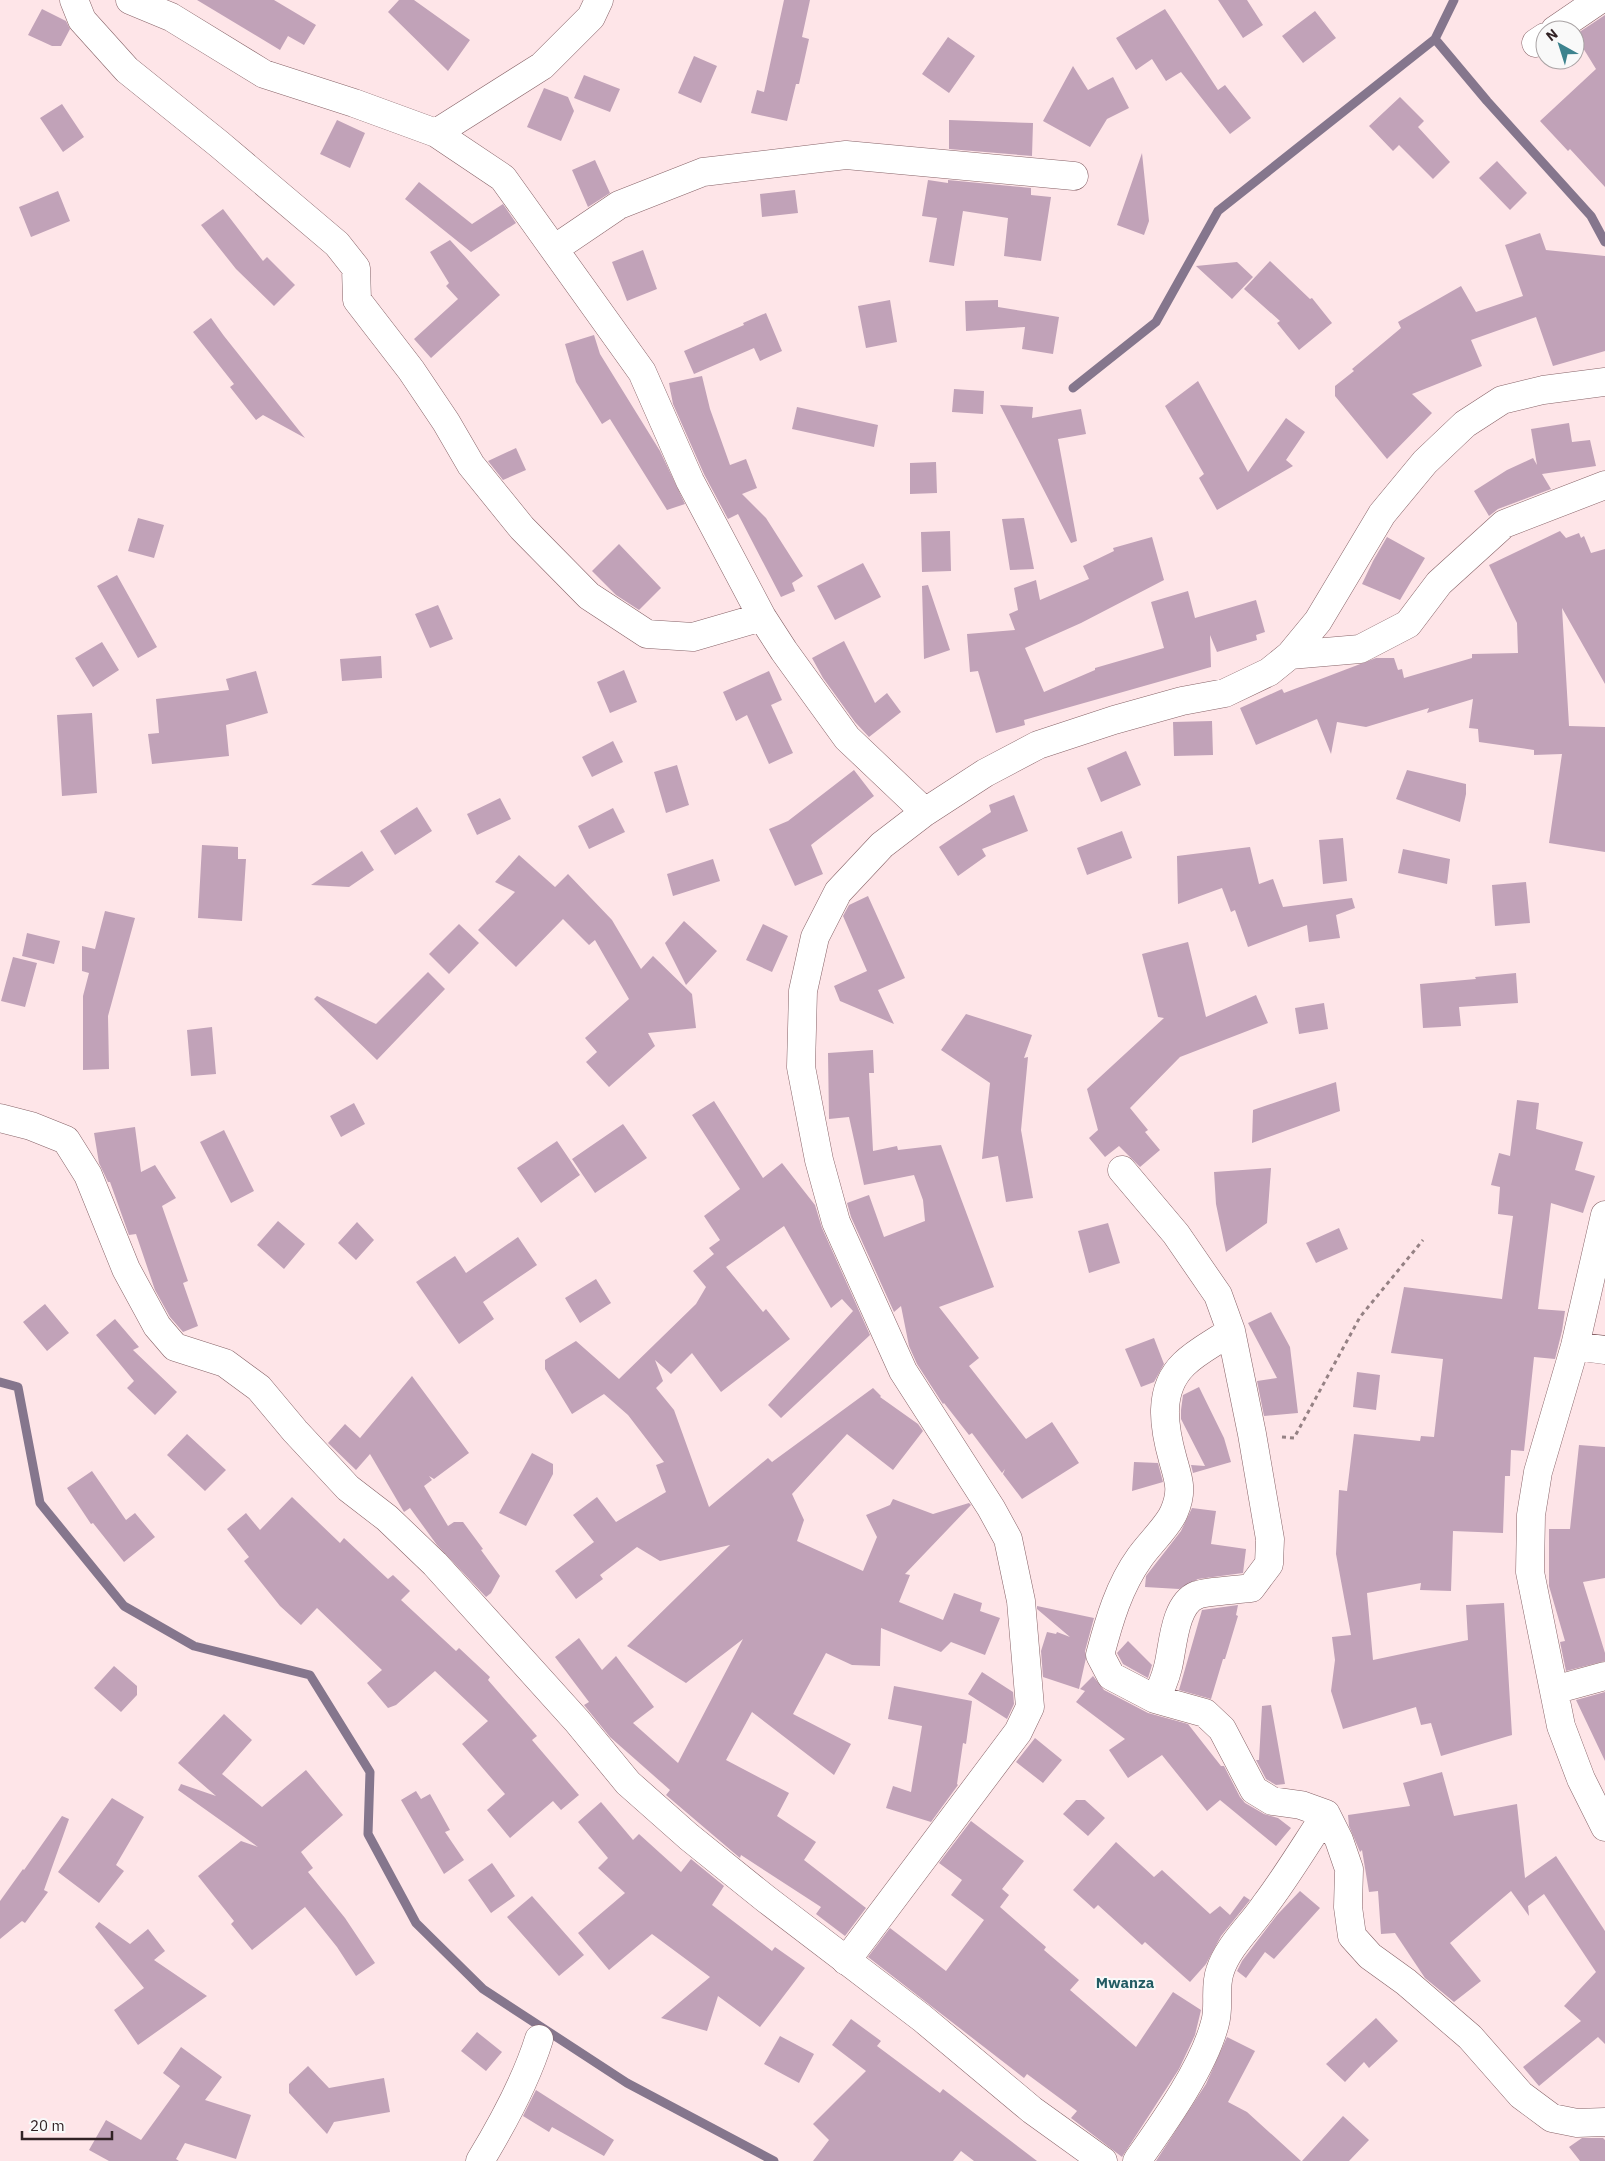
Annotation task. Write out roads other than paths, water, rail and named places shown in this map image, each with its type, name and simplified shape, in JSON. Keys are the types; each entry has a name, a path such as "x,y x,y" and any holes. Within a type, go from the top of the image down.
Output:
{"street":[{"path":"74,0 82,20 127,70 219,144 336,244 356,268 358,300 411,370 446,422 471,465 522,528 589,596 647,634 694,637 762,617"},
{"path":"130,0 171,17 264,74 354,103 436,133 503,178 642,372 690,481 762,617 847,738 925,812"},
{"path":"436,133 542,66 591,17 599,0"},
{"path":"1570,20 1599,0"},
{"path":"554,250 619,205 703,172 846,155 1074,176"},
{"path":"846,1961 1018,1732 1030,1707 1021,1601 1008,1539 903,1371 840,1231 819,1160 801,1067 803,991 815,937 838,892 882,845 925,812 985,773 1038,745 1114,720 1182,701 1224,693 1269,672 1290,655 1318,621 1382,514 1425,462 1464,424 1502,400 1543,390 1605,382"},
{"path":"1290,655 1360,649 1408,624 1439,583 1504,524 1605,485"},
{"path":"0,1118 31,1126 66,1140 88,1175 126,1269 157,1326 175,1347 225,1364 259,1388 295,1431 348,1488 387,1518 435,1564 577,1721 628,1783 689,1837 846,1961 922,2018 1032,2110 1103,2161"},
{"path":"1122,1170 1176,1234 1218,1295 1231,1332 1252,1434 1270,1539 1269,1564 1251,1588 1198,1595 1188,1601 1178,1619 1168,1667 1155,1699"},
{"path":"1605,1215 1575,1346 1538,1472 1531,1515 1530,1572 1561,1726 1581,1779 1605,1827"},
{"path":"1231,1332 1184,1364 1169,1386 1164,1408 1171,1452 1181,1487 1174,1513 1139,1558 1122,1586 1107,1628 1100,1655 1111,1676 1155,1699 1205,1713 1222,1729 1254,1790 1272,1801 1302,1805 1326,1814 1339,1840 1349,1869 1348,1907 1352,1936 1370,1956 1406,1982 1470,2037 1521,2095 1552,2118 1577,2123 1605,2122"},
{"path":"1575,1346 1605,1350"},
{"path":"1554,1690 1605,1676"},
{"path":"1137,2161 1204,2054 1216,2022 1218,2007 1216,1992 1220,1971 1231,1950 1265,1906 1326,1814"},
{"path":"480,2161 533,2058 539,2039"}],"waterway":[{"path":"1073,388 1156,322 1218,211 1435,39 1454,0"},
{"path":"1435,39 1487,101 1591,216 1605,242"},
{"path":"0,1382 18,1387 40,1503 124,1606 194,1646 310,1675 370,1772 368,1834 416,1923 483,1989 627,2083 774,2161"}],"district":[{"name":"Mwanza","path":"1125,1983"}]}
